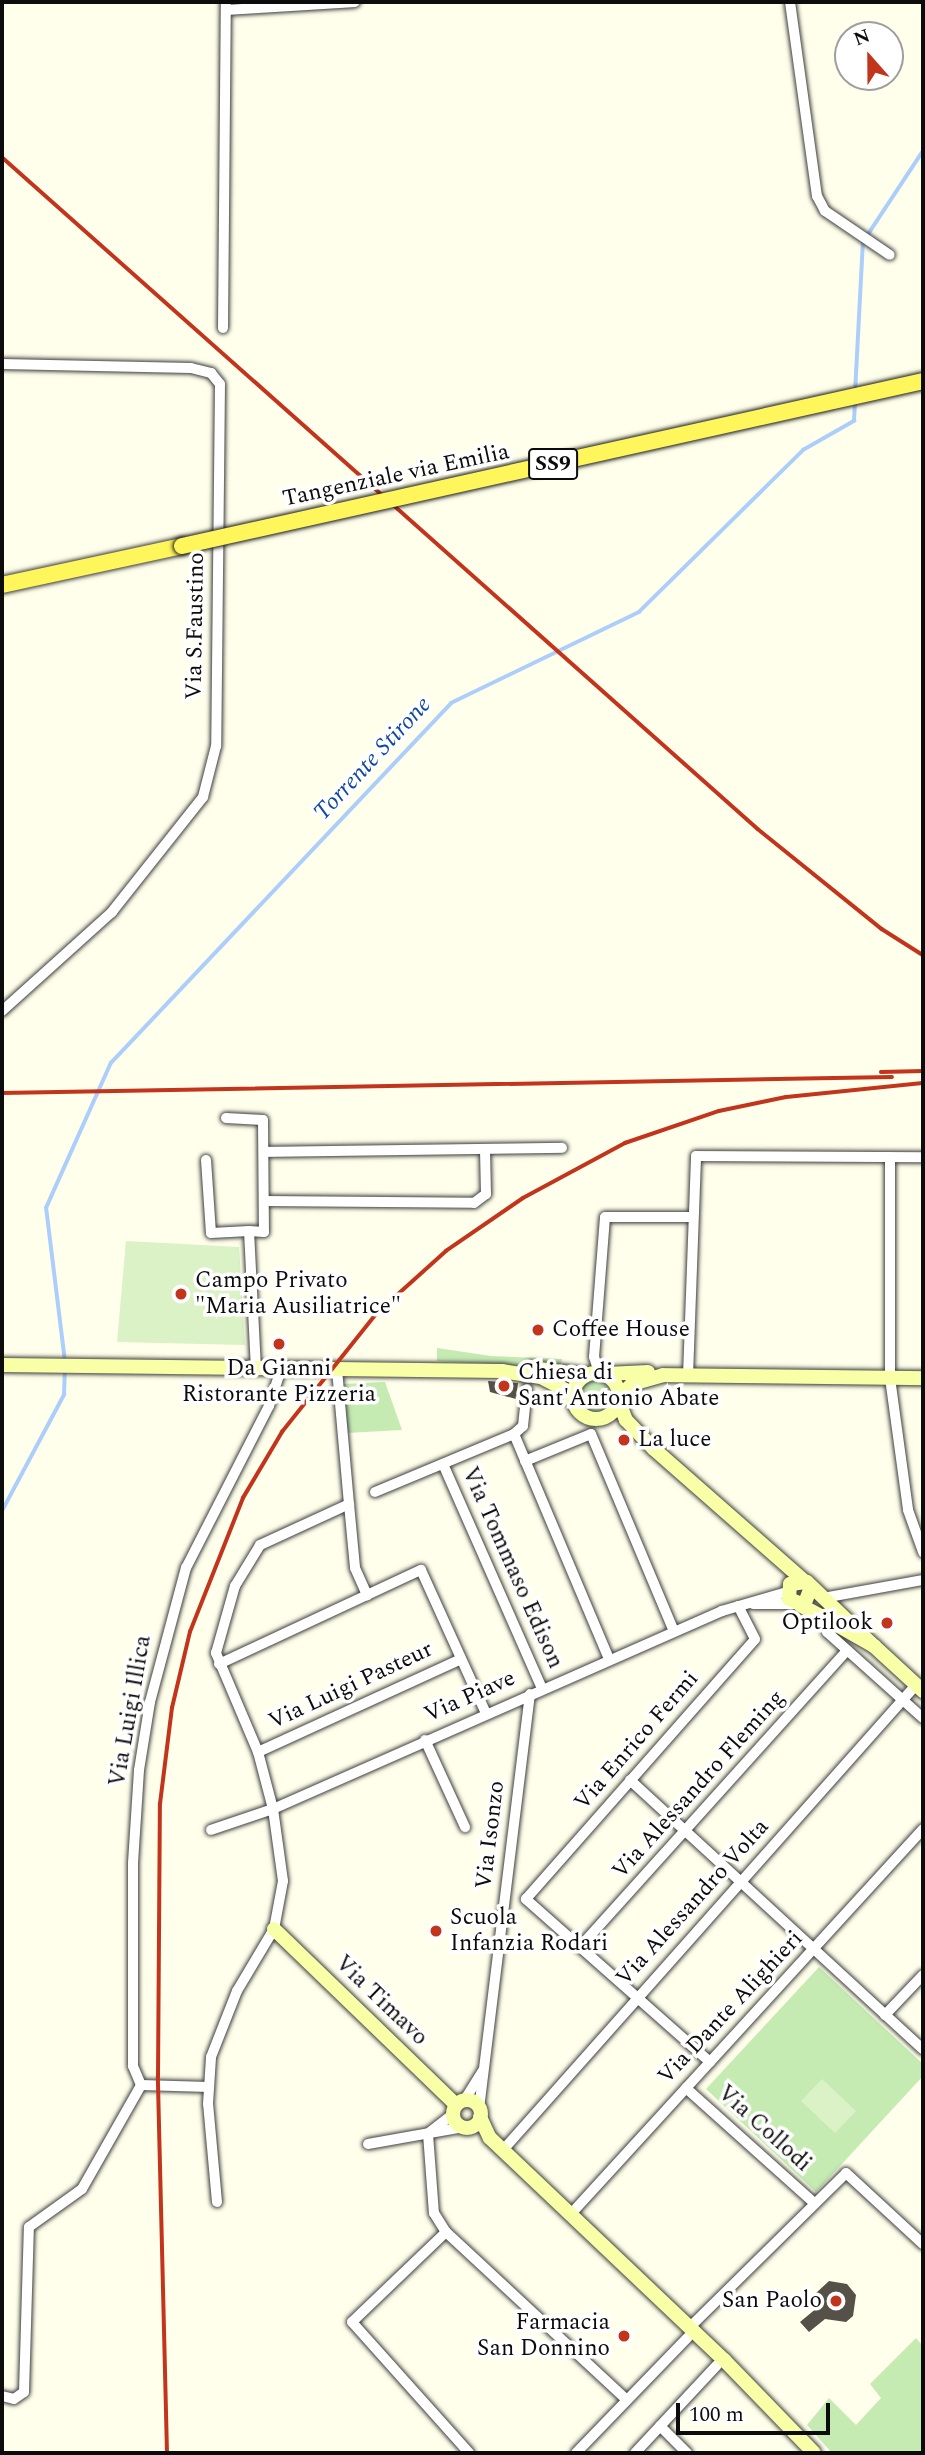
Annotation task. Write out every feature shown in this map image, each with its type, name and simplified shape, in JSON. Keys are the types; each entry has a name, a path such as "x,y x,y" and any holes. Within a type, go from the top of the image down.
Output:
{"main road":[{"name":"Tangenziale via Emilia","path":"2,585 923,381"},
{"path":"2,1365 502,1371 541,1377 565,1390 581,1414 600,1419 654,1449"},
{"path":"502,1371 525,1367 597,1374 923,1378"},
{"path":"597,1374 619,1399 626,1420 654,1449 823,1598 835,1619"},
{"path":"574,1403 575,1387 597,1374"},
{"path":"600,1419 632,1384 663,1375"},
{"path":"774,1556 792,1597 835,1619 874,1646 920,1688"},
{"path":"792,1597 811,1599 808,1584"},
{"path":"792,1597 808,1584"},
{"name":"Via Timavo","path":"274,1929 458,2106"},
{"path":"458,2106 480,2113"},
{"path":"458,2106 465,2128"},
{"path":"465,2128 480,2113"},
{"path":"480,2113 490,2138"},
{"path":"465,2128 490,2138 503,2150 814,2453"},
{"path":"689,2332 717,2365 770,2410"}],"street":[{"path":"223,328 227,6 355,2"},
{"path":"790,2 814,182 825,211 890,255"},
{"name":"Via S.Faustino","path":"2,363 191,368 211,373 220,384 216,746 203,797 112,912 2,1011"},
{"path":"206,1160 211,1233 264,1232 263,1120 226,1118"},
{"path":"264,1152 562,1147"},
{"path":"264,1201 474,1203 486,1194 485,1150"},
{"path":"688,1376 696,1156 923,1157"},
{"path":"890,1157 890,1378 908,1510 923,1552"},
{"path":"597,1374 594,1357 605,1217 692,1217"},
{"path":"249,1231 256,1368"},
{"name":"Via Luigi Illica","path":"141,2085 133,2053 133,1863 139,1770 150,1702 186,1568 269,1406 281,1368"},
{"path":"337,1369 355,1568 367,1595"},
{"path":"375,1493 514,1434 523,1426 527,1389"},
{"path":"514,1434 609,1660"},
{"path":"525,1461 591,1434 674,1631"},
{"name":"Via Tommaso Edison","path":"443,1464 542,1688"},
{"path":"217,2202 209,2087 211,2057 224,2021 274,1929 283,1881 274,1809 258,1752 216,1653 235,1586 260,1545 349,1504"},
{"path":"917,1540 923,1523"},
{"path":"219,1664 421,1570 486,1713"},
{"path":"823,1598 923,1580"},
{"path":"872,1589 845,1599 827,1632 923,1718"},
{"name":"Via Piave","path":"211,1830 274,1809 674,1631 743,1605 792,1597"},
{"name":"Via Enrico Fermi","path":"580,1947 526,1899 755,1639 743,1605"},
{"name":"Via Alessandro Fleming","path":"580,1947 847,1650"},
{"name":"Via Luigi Pasteur","path":"258,1752 461,1659"},
{"name":"Via Alessandro Volta","path":"503,2150 902,1699 920,1688"},
{"name":"Via Isonzo","path":"480,2113 530,1694"},
{"path":"425,1741 465,1827"},
{"path":"630,1780 923,2049"},
{"name":"Via Dante Alighieri","path":"570,2215 923,1829"},
{"path":"580,1947 710,2062"},
{"path":"885,2015 923,1975"},
{"name":"Via Isonzo","path":"428,2134 458,2106 486,2066"},
{"path":"2,2396 14,2399 24,2392 29,2227 82,2189 94,2174 141,2085 209,2087"},
{"name":"Via Collodi","path":"686,2088 813,2202"},
{"path":"368,2144 465,2128"},
{"path":"428,2134 434,2213 446,2232 626,2399"},
{"path":"576,2453 813,2202 846,2173 923,2244"},
{"path":"446,2232 352,2322 469,2453"},
{"path":"635,2453 717,2365"},
{"path":"660,2426 687,2453"}],"green space":[{"name":"Campo Privato \"Maria Ausiliatrice\"","path":"126,1241 239,1247 245,1345 117,1342"},
{"path":"437,1348 491,1356 562,1359 560,1368 437,1361"},
{"path":"595,1381 606,1385 610,1396 606,1407 595,1411 584,1407 580,1396 584,1385"},
{"path":"385,1382 402,1430 346,1433 342,1384"},
{"path":"819,1967 923,2064 923,2076 816,2192 706,2089"},
{"path":"822,2079 856,2111 835,2133 801,2101"},
{"path":"916,2338 923,2346 923,2453 832,2453 807,2425 829,2398 856,2425 881,2398 870,2384"}],"building":[{"name":"Chiesa di Sant'Antonio Abate","path":"488,1381 518,1383 516,1399 490,1392"},
{"name":"San Paolo","path":"829,2281 847,2284 856,2295 853,2316 846,2322 825,2319 809,2332 800,2322 818,2307 815,2294"}],"waterway":[{"name":"Torrente Stirone","path":"855,393 863,242 923,151"},
{"name":"Torrente Stirone","path":"65,1362 46,1208 111,1063 451,703 639,612 803,450 854,421 855,400"},
{"name":"Torrente Stirone","path":"2,1511 64,1395 65,1370"}],"railway":[{"path":"2,157 758,829 882,929 923,955"},
{"path":"881,1072 923,1071"},
{"path":"2,1093 892,1077"},
{"path":"167,2453 158,2077 160,1804 172,1708 190,1632 243,1498 282,1432 377,1313 446,1251 523,1198 625,1143 719,1111 786,1097 923,1083"}],"place":[{"name":"Campo Privato \"Maria Ausiliatrice\"","path":"181,1294"},
{"name":"Coffee House","path":"538,1330"},
{"name":"Da Gianni Ristorante Pizzeria","path":"279,1344"},
{"name":"Chiesa di Sant'Antonio Abate","path":"504,1386"},
{"name":"La luce","path":"624,1440"},
{"name":"Optilook","path":"887,1623"},
{"name":"Scuola Infanzia Rodari","path":"436,1931"},
{"name":"San Paolo","path":"836,2301"},
{"name":"Farmacia San Donnino","path":"624,2336"}]}
